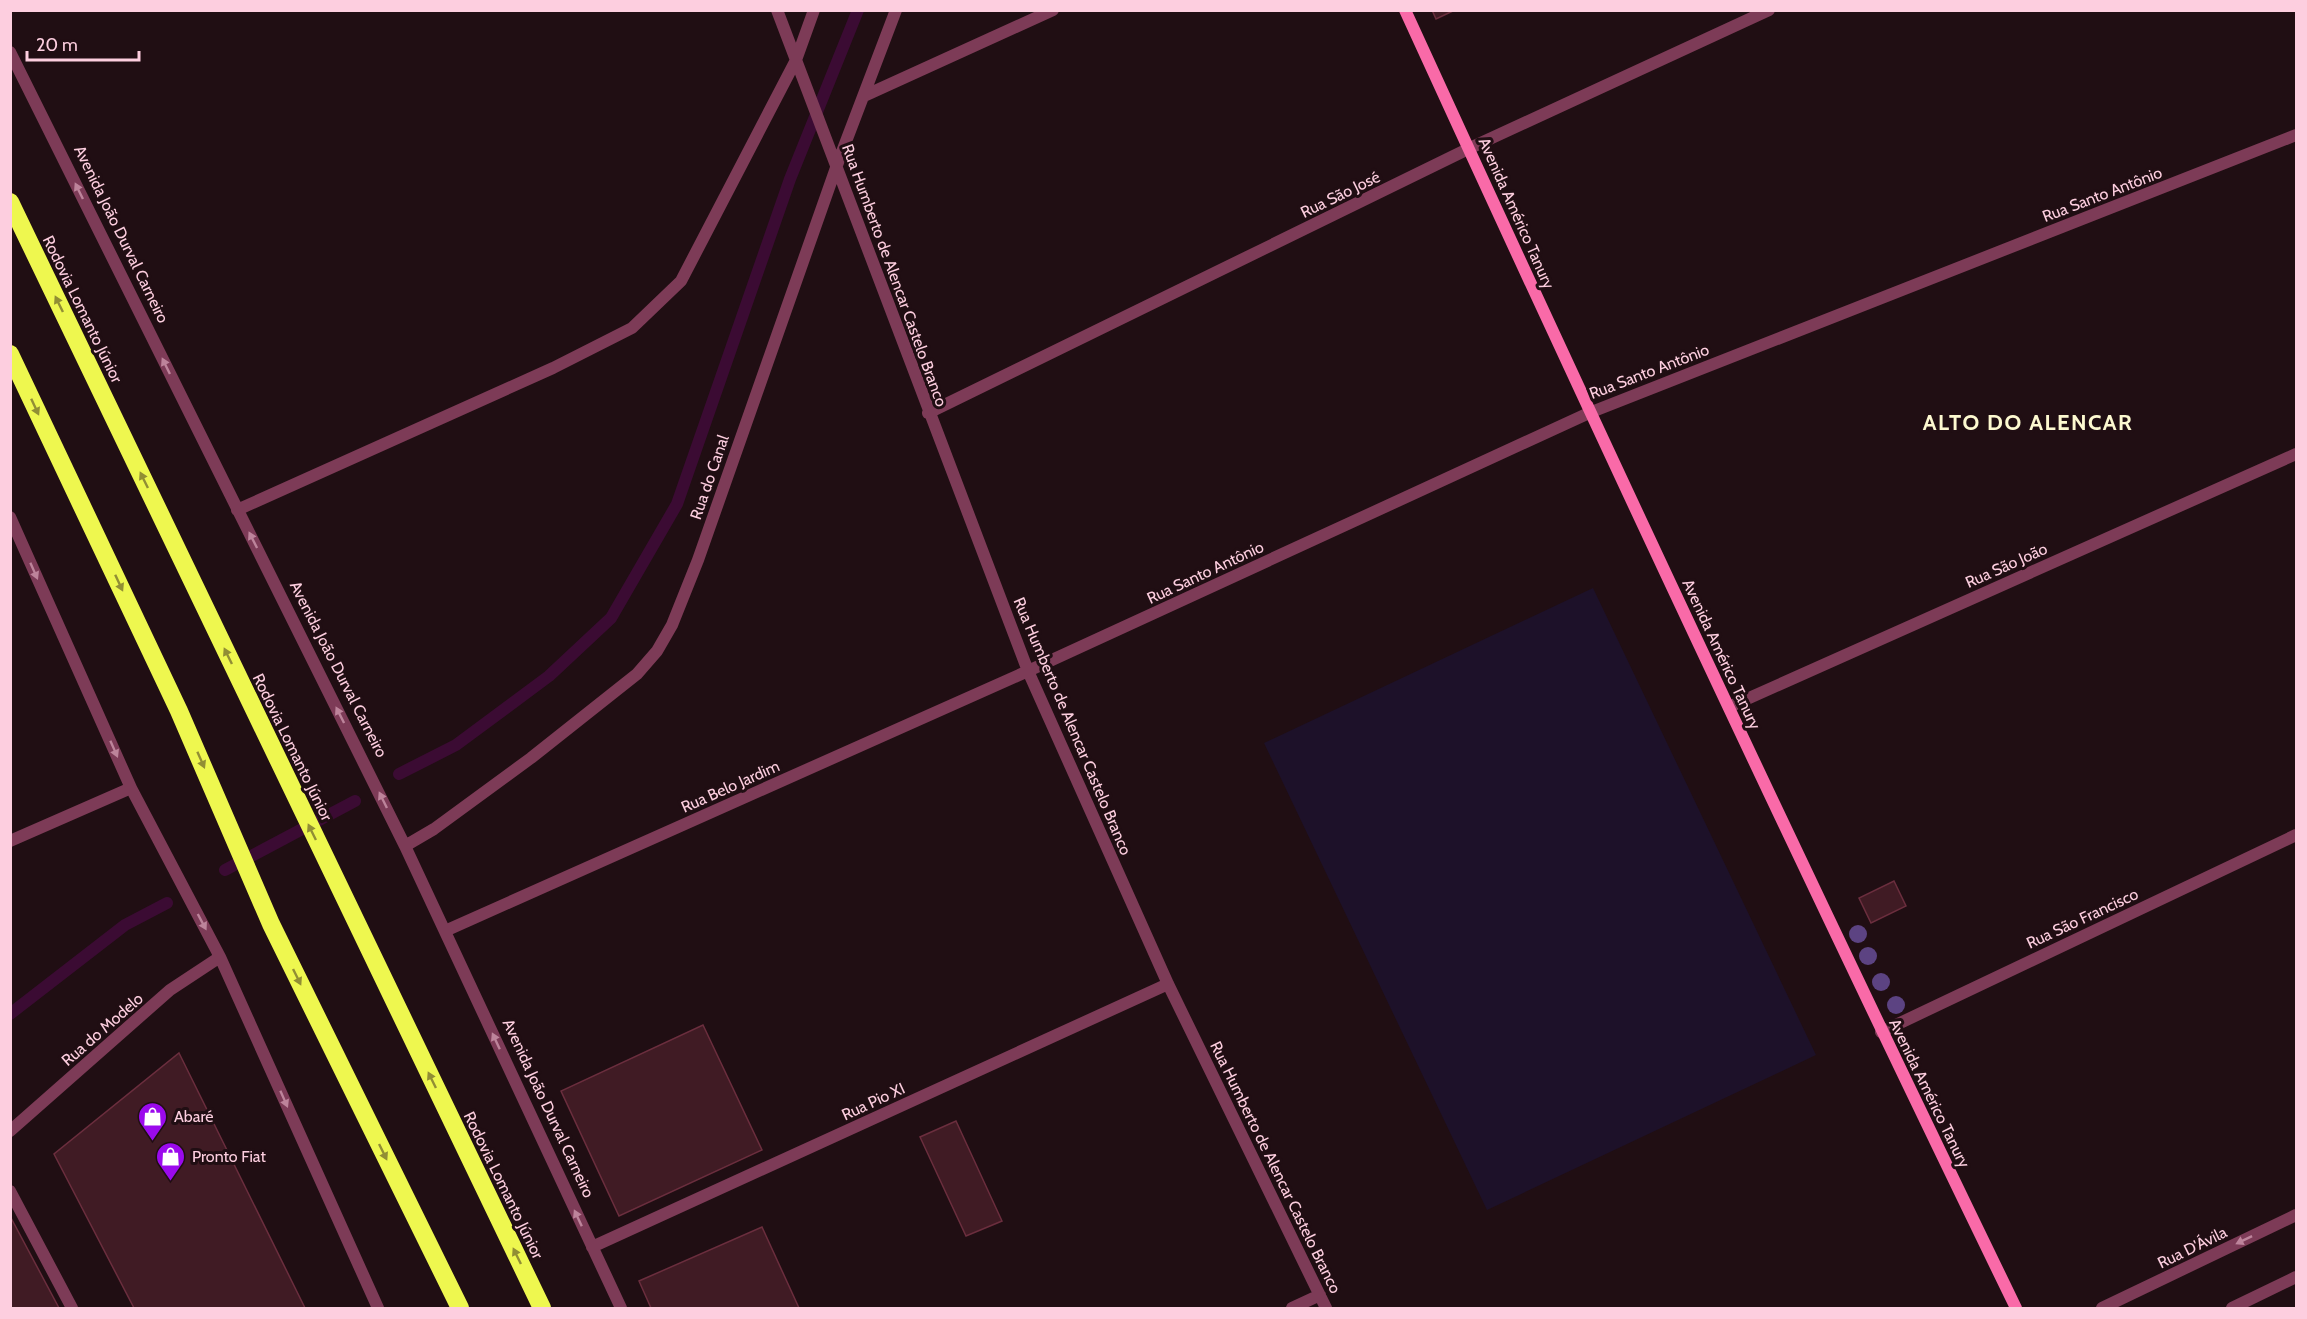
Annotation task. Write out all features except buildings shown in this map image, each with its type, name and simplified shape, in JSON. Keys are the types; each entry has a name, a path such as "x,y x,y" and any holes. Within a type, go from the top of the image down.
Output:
{"highway":[{"name":"Rodovia Lomanto Júnior","path":"10,202 542,1308"},
{"path":"10,354 214,788 271,924 460,1308"}],"street":[{"path":"777,10 796,60"},
{"path":"237,510 553,368 632,328 681,281 796,60 814,10"},
{"name":"Rua do Canal","path":"405,846 434,829 540,751 637,674 657,651 672,625 698,560 837,165 896,10"},
{"path":"864,96 1053,10"},
{"name":"Avenida Américo Tanury","path":"1405,10 1470,148 1589,413 1881,1032 2016,1308"},
{"name":"Rua São José","path":"928,413 1470,148 1769,10"},
{"name":"Avenida João Durval Carneiro","path":"10,52 405,846 621,1308"},
{"name":"Rua Humberto de Alencar Castelo Branco","path":"796,60 928,413 1028,671 1168,984 1326,1308"},
{"name":"Rua Santo Antônio","path":"1028,671 1589,413 2296,135"},
{"name":"Rua São João","path":"1729,707 2296,454"},
{"path":"10,517 131,788 220,957 378,1308"},
{"name":"Rua Belo Jardim","path":"445,931 1028,671"},
{"path":"10,841 131,788"},
{"name":"Rua São Francisco","path":"1881,1032 2296,835"},
{"name":"Rua do Modelo","path":"10,1131 170,990 220,957"},
{"name":"Rua Pio XI","path":"592,1247 1168,984"},
{"path":"10,1191 72,1308"},
{"name":"Rua D'Ávila","path":"2102,1308 2296,1215"},
{"path":"2232,1308 2296,1277"},
{"path":"1292,1308 1320,1295"}],"shaded area":[{"path":"1593,588 1816,1055 1487,1210 1264,743"}],"waterway":[{"path":"399,774 456,745 549,676 611,618 677,504 790,179 858,10"},
{"path":"225,870 355,801"},
{"path":"10,1014 125,925 167,903"}],"place":[{"name":"Abaré","path":"153,1142"},
{"name":"Pronto Fiat","path":"171,1182"}],"district":[{"name":"ALTO DO ALENCAR","path":"2028,422"}]}
